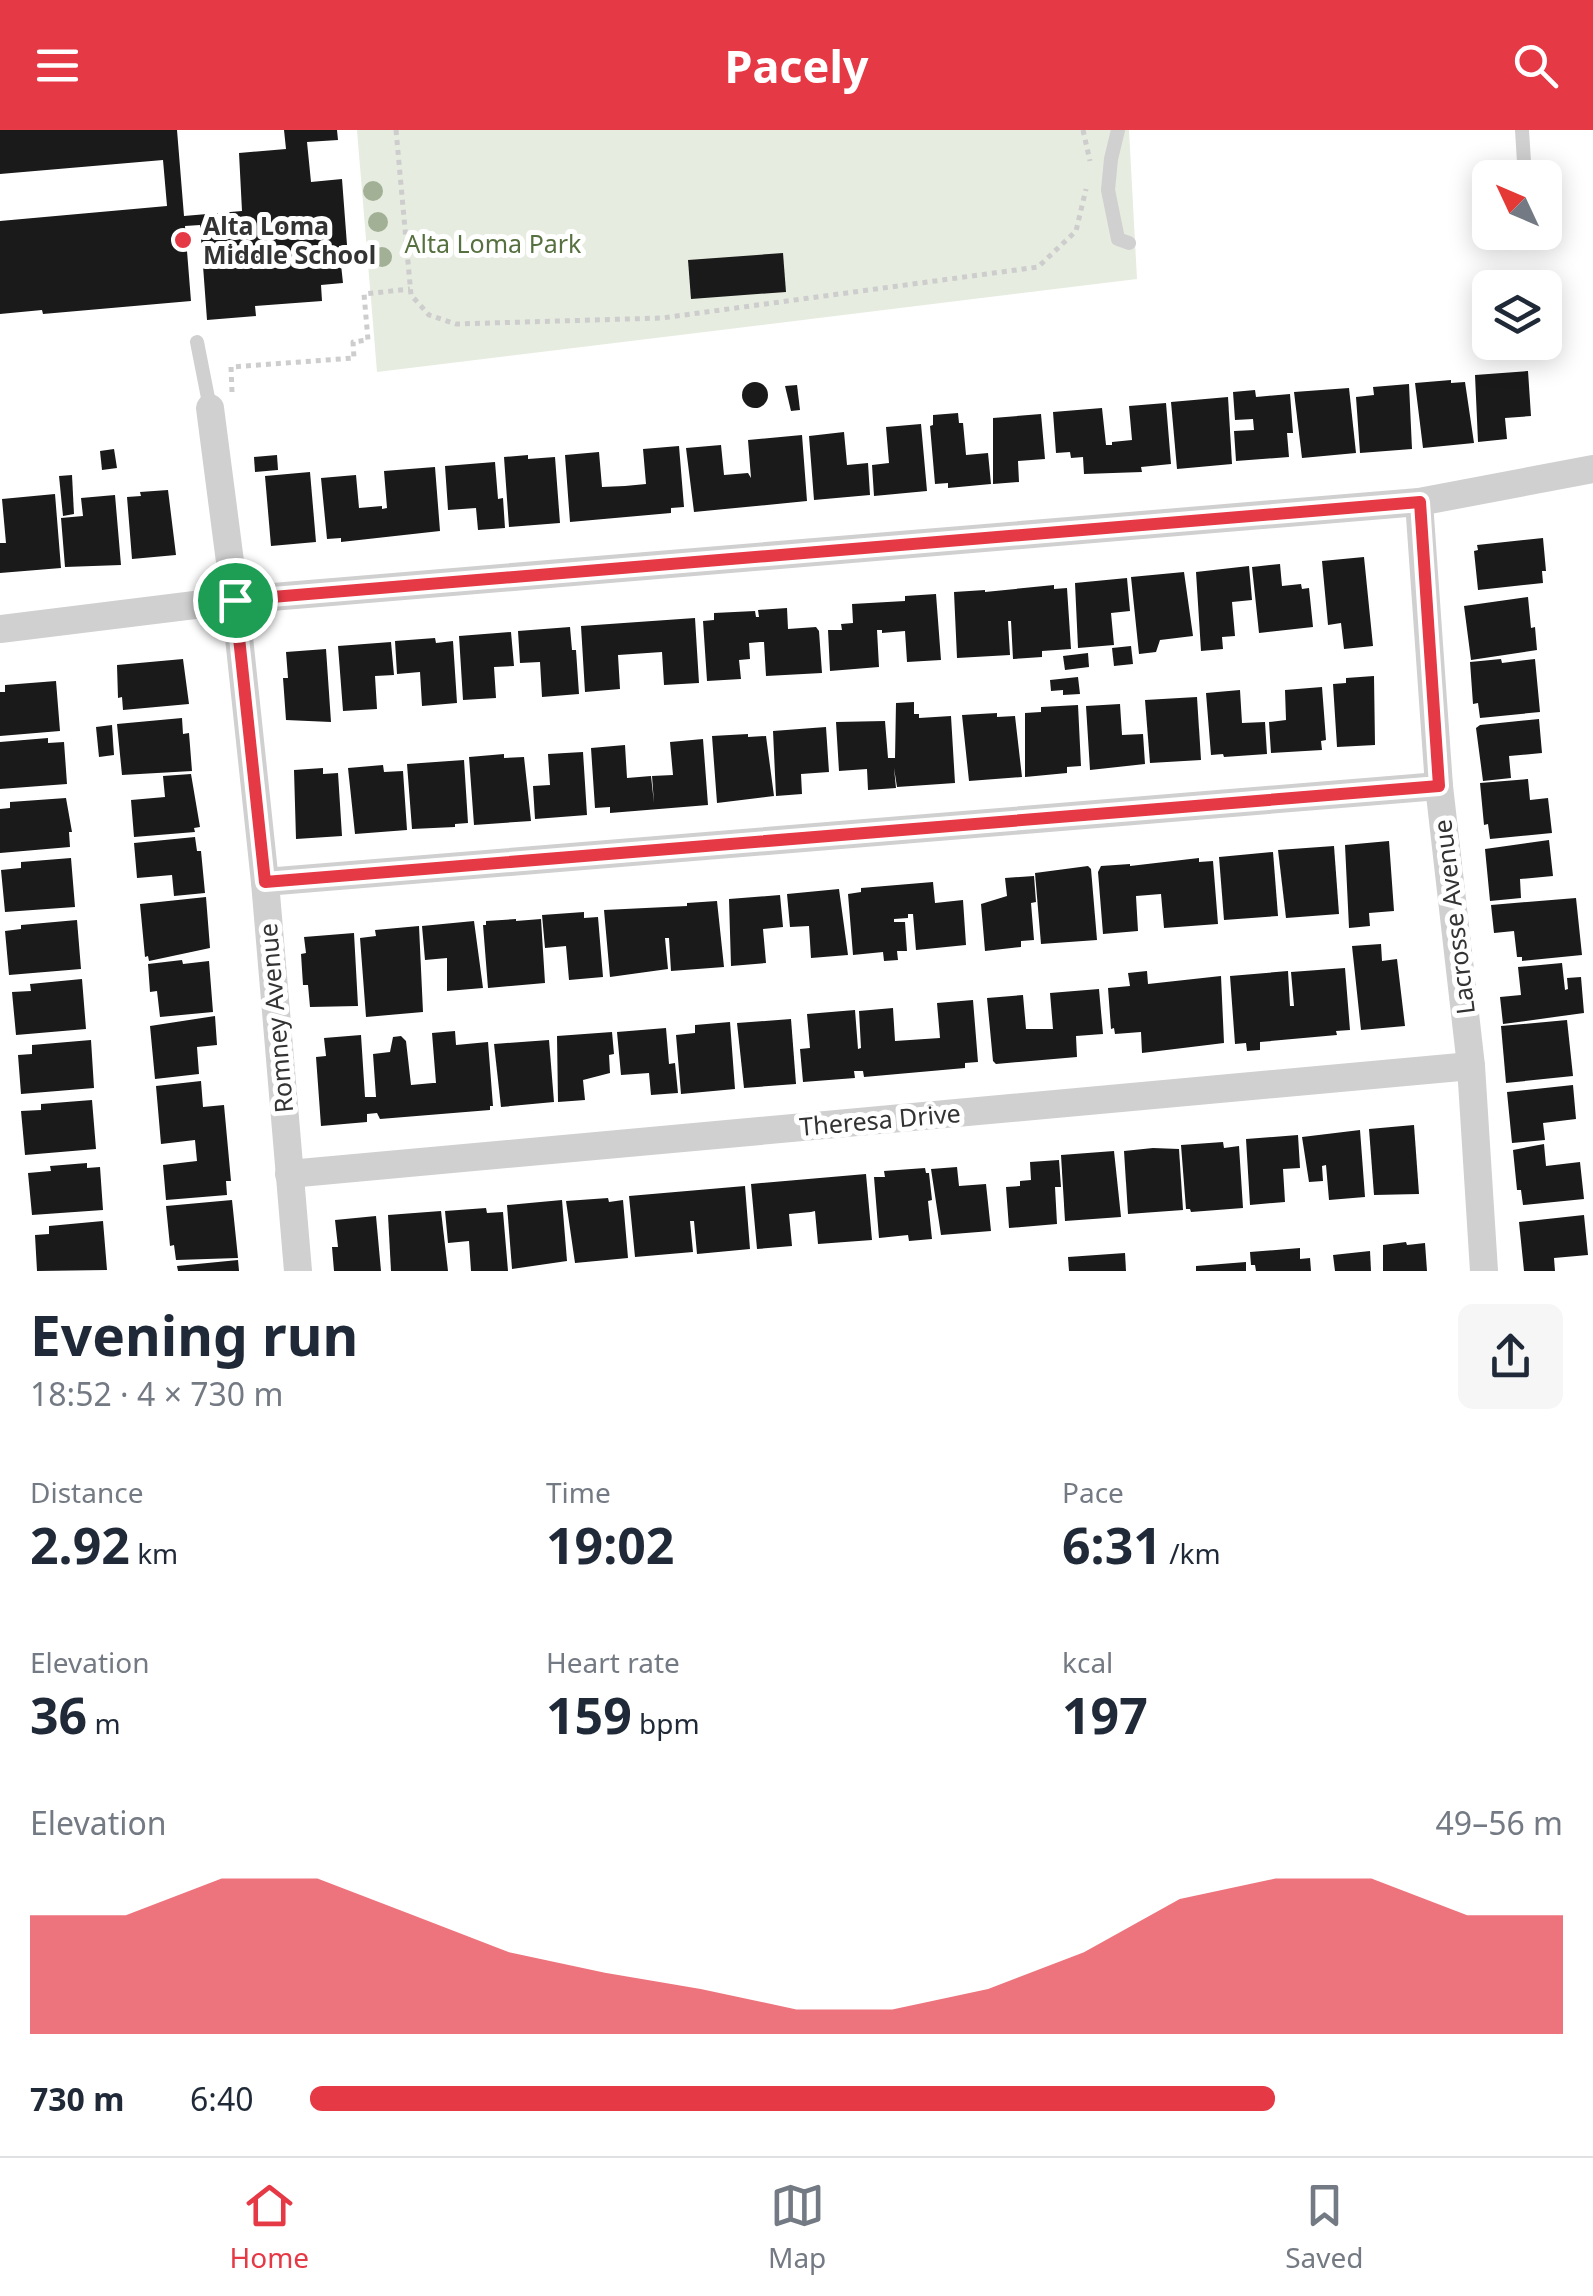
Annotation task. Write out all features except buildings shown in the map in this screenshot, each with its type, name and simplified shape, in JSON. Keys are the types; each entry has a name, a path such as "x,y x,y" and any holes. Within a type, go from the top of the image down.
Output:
{"street":[{"name":"Romney Avenue","path":"210,408 265,882 298,1271"},
{"path":"0,629 235,600 1420,502 1593,469"},
{"name":"Lacrosse Avenue","path":"1420,502 1439,786 1471,1066 1484,1271"},
{"path":"265,882 1439,786"},
{"name":"Theresa Drive","path":"289,1174 1471,1066"}],"lane":[{"path":"1118,130 1108,190 1118,239 1130,243"},
{"path":"1522,130 1524,160"},
{"path":"197,342 210,408"}],"path":[{"path":"396,130 410,295 428,315 456,324 643,319 1038,267 1076,231 1087,182"},
{"path":"210,408 232,406 232,367 354,358 354,342 368,340 364,294 410,288"}],"green space":[{"name":"Alta Loma Park","path":"357,130 1129,130 1137,279 377,372"}],"place":[{"name":"Alta Loma Middle School","path":"183,240"}],"route":[{"path":"1420,502 1439,786 265,882 235,600 1420,502"}]}
